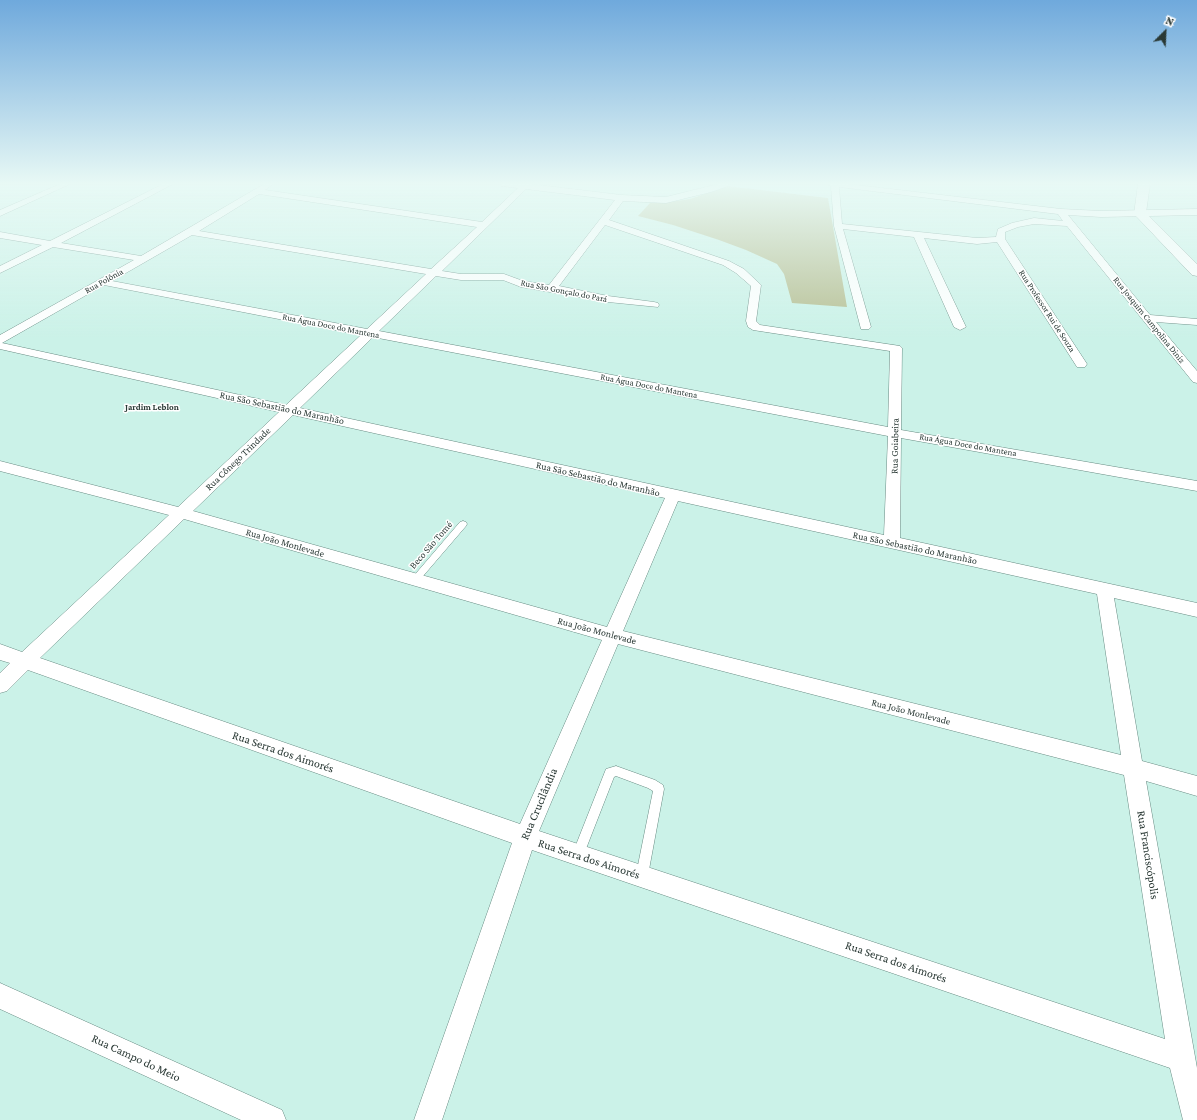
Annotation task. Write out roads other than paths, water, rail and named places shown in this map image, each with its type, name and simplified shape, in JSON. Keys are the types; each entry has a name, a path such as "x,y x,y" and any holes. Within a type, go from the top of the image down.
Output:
{"street":[{"path":"7,236 142,259"},
{"path":"0,270 67,236"},
{"name":"Rua Polônia","path":"0,340 183,236"},
{"name":"Rua São Gonçalo do Pará","path":"216,236 461,277 504,276 521,284 552,288 608,300 654,305"},
{"name":"Rua Cônego Trindade","path":"0,685 473,236"},
{"path":"552,288 591,236"},
{"name":"Rua Goiabeira","path":"648,236 726,263 740,271 756,285 751,321 752,325 757,328 896,348 892,544"},
{"path":"841,236 865,327"},
{"path":"919,236 960,327"},
{"path":"930,236 977,241 1000,239"},
{"name":"Rua Joaquim Campolina Diniz","path":"1080,236 1197,379"},
{"path":"1162,236 1196,271"},
{"name":"Rua Professor Rui de Souza","path":"1000,239 1081,364"},
{"name":"Rua Água Doce do Mantena","path":"102,282 369,334 895,432 1197,486"},
{"path":"1148,318 1197,322"},
{"name":"Rua São Sebastião do Maranhão","path":"0,346 672,496 1197,610"},
{"name":"Rua João Monlevade","path":"0,466 181,513 611,635 1134,768 1197,786"},
{"name":"Rua Crucilândia","path":"428,1120 525,837 672,496"},
{"name":"Rua Franciscópolis","path":"1104,589 1181,1058 1196,1120"},
{"name":"Rua Serra dos Aimorés","path":"0,652 525,837 1181,1058"},
{"name":"Rua Campo do Meio","path":"0,996 272,1120"}],"lane":[{"name":"Beco São Tomé","path":"415,580 463,524"},
{"path":"578,855 610,773 616,771 651,784 658,789 642,876"}],"district":[{"name":"Jardim Leblon","path":"152,407"}]}
